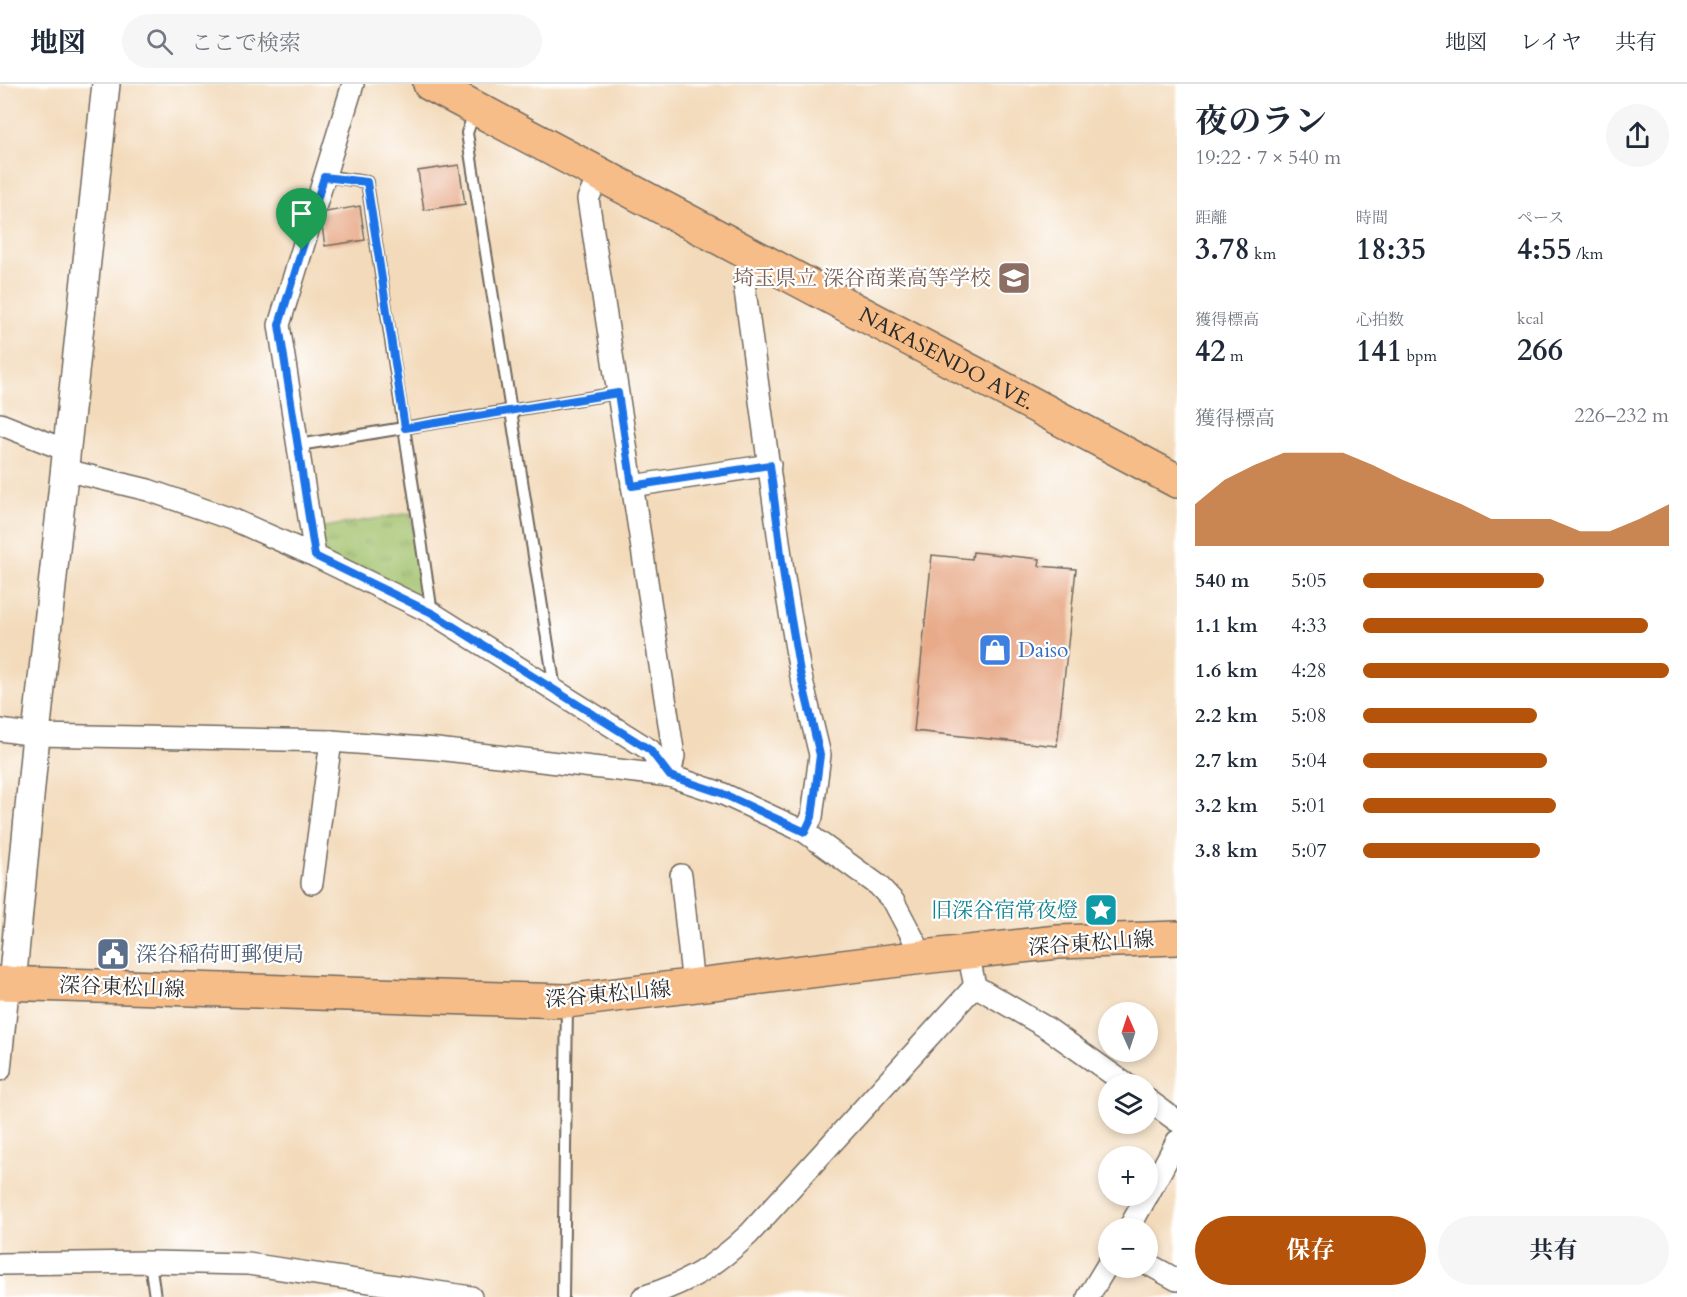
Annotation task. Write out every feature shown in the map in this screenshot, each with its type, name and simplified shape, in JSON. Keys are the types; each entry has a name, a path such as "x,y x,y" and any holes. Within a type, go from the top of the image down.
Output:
{"main road":[{"name":"NAKASENDO AVE.","path":"430,84 1177,481"},
{"name":"深谷東松山線","path":"6,984 567,1001 1064,942 1177,938"}],"street":[{"path":"0,1070 7,1000 6,984 67,461 106,84"},
{"path":"315,556 279,325 352,84"},
{"path":"599,175 588,199 674,756 670,776"},
{"path":"758,259 744,283 784,578 798,660 820,755 812,817 805,832"},
{"path":"0,424 67,461 234,520 315,556 432,613 650,750 670,776"},
{"path":"632,486 770,465"},
{"path":"0,730 36,735 331,741 437,749 670,776 721,793 805,832 878,885 894,902 923,957"},
{"path":"312,883 331,741"},
{"path":"681,875 693,986"},
{"path":"968,953 975,986 1047,1028 1112,1074"},
{"path":"643,1297 668,1289 724,1257 757,1225 975,986"},
{"path":"1158,1107 1177,1121"},
{"path":"1158,1175 1177,1141"},
{"path":"0,1264 150,1262 248,1264 471,1297"},
{"path":"1158,1270 1177,1280"},
{"path":"1089,1297 1100,1278"}],"lane":[{"path":"475,109 467,133 556,690"},
{"path":"324,177 367,182 432,613"},
{"path":"299,445 618,393"},
{"path":"563,1297 567,1001"},
{"path":"150,1262 155,1297"}],"green space":[{"path":"411,513 423,592 415,598 327,557 318,528"}],"building":[{"path":"459,165 465,204 424,210 418,171"},
{"path":"360,206 365,240 325,246 320,213"},
{"name":"Daiso","path":"973,552 1040,559 1039,566 1076,569 1057,746 914,731 932,555 972,559"}],"place":[{"name":"埼玉県立 深谷商業高等学校","path":"1014,278"},
{"name":"Daiso","path":"995,650"},
{"name":"旧深谷宿常夜燈","path":"1101,910"},
{"name":"深谷稲荷町郵便局","path":"113,954"}],"route":[{"path":"324,177 367,182 405,428 618,393 632,486 770,465 784,578 800,672 820,755 812,817 805,832 721,793 670,776 650,750 432,613 315,556 279,325 302,250 324,177"}]}
